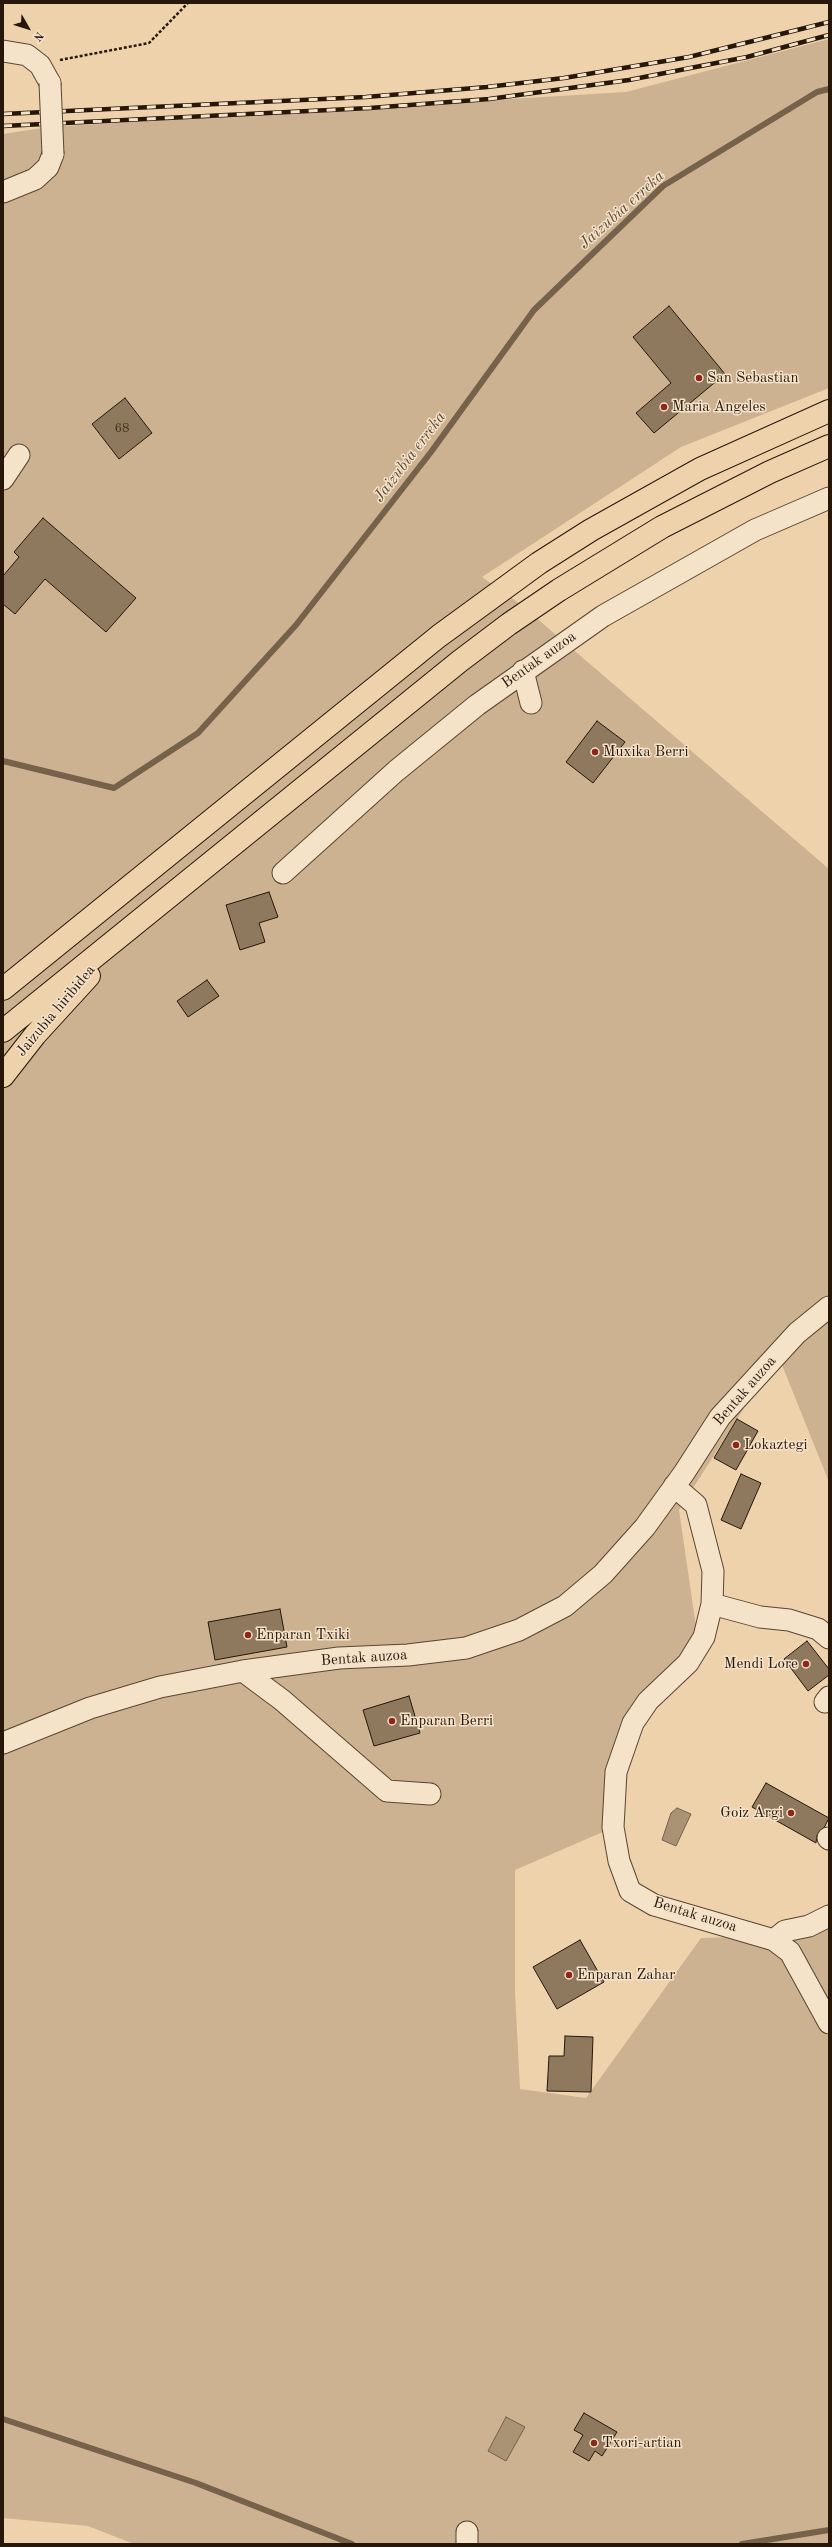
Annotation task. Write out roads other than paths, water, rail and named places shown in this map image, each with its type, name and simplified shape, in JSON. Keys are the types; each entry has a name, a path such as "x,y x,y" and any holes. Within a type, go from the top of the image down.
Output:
{"main road":[{"path":"3,989 439,636 539,563 604,522 693,473 756,442 829,411"},
{"path":"3,1031 460,661 509,624 590,570 662,527 770,472 829,446"},
{"name":"Jaizubia hiribidea","path":"3,1076 34,1035 85,982 109,946"},
{"path":"3,976 30,966"}],"street":[{"path":"3,51 27,55 45,74 53,154 48,167 35,179 3,192"},
{"path":"3,478 19,455"},
{"name":"Bentak auzoa","path":"283,873 402,766 477,705 523,671 603,616 680,570 755,530 829,498"},
{"path":"523,671 531,703"},
{"name":"Bentak auzoa","path":"3,1743 97,1706 160,1687 243,1671 339,1658 408,1655 466,1648 519,1630 566,1606 603,1574 645,1528 720,1417 797,1333 829,1307"},
{"name":"Bentak auzoa","path":"674,1486 696,1505 713,1571 712,1604 704,1637 688,1662 648,1701 633,1723 616,1772 613,1828 619,1861 630,1891 654,1905 774,1940 790,1952 829,2023"},
{"path":"712,1604 760,1617 789,1620 818,1629 829,1638"},
{"path":"243,1671 282,1700 387,1791 430,1794"},
{"path":"774,1940 785,1931 809,1926 829,1916"}],"waterway":[{"name":"Jaizubia erreka","path":"3,761 114,788 198,733 296,625 431,452 534,310 663,186 817,92 829,89"},
{"path":"3,2419 196,2483 352,2544"},
{"path":"742,2544 829,2530"}],"railway":[{"path":"3,114 366,97 487,87 564,78 689,57 829,22"},
{"path":"3,126 370,108 489,99 629,80 747,57 829,35"}],"place":[{"name":"San Sebastian","path":"699,378"},
{"name":"Maria Angeles","path":"664,407"},
{"name":"Muxika Berri","path":"595,752"},
{"name":"Lokaztegi","path":"736,1445"},
{"name":"Enparan Txiki","path":"248,1635"},
{"name":"Mendi Lore","path":"806,1664"},
{"name":"Enparan Berri","path":"392,1721"},
{"name":"Goiz Argi","path":"791,1813"},
{"name":"Enparan Zahar","path":"569,1975"},
{"name":"Txori-artian","path":"594,2443"}]}
